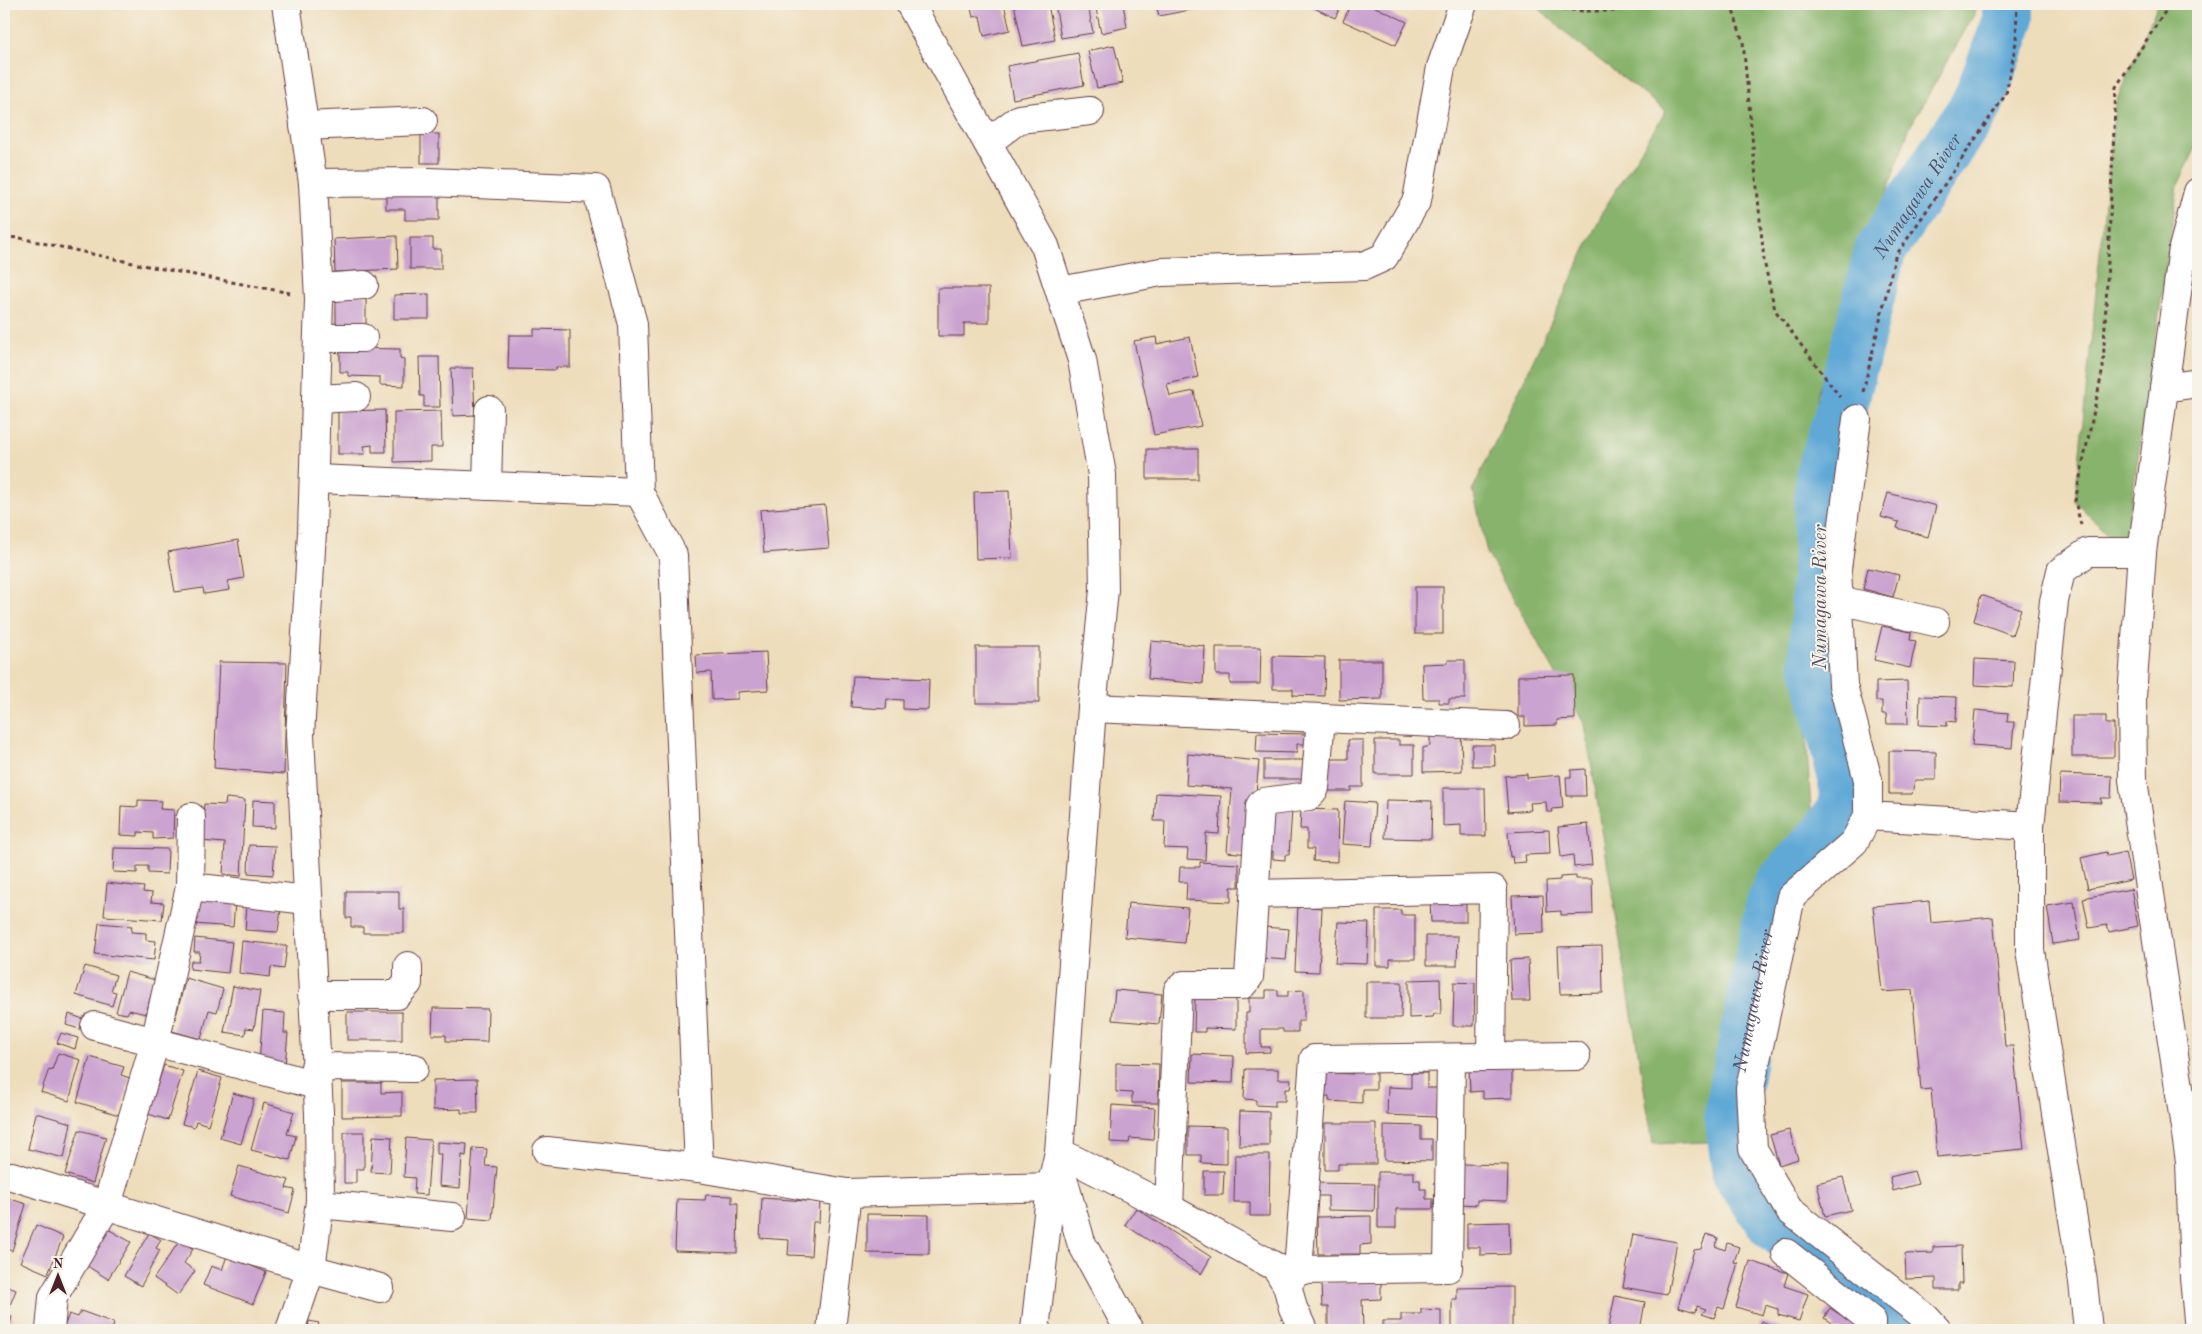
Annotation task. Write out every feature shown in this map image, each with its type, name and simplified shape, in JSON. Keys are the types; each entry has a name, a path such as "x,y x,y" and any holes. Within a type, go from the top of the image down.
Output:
{"street":[{"path":"286,4 313,183 319,294 314,479 300,735 319,1114 320,1204 312,1269 290,1330"},
{"path":"910,4 1045,246 1082,360 1102,475 1104,590 1092,708 1058,1155 1051,1187 1035,1330"},
{"path":"1060,291 1161,272 1364,266 1384,257 1417,200 1441,67 1464,4"},
{"path":"988,142 1018,119 1090,111"},
{"path":"304,126 423,121"},
{"path":"313,183 428,182 596,189 633,324 638,492 673,555 699,1168"},
{"path":"2198,192 2183,248 2142,552 2132,697 2133,780 2190,1161 2198,1320"},
{"path":"319,294 364,285"},
{"path":"318,338 363,338"},
{"path":"2164,388 2198,383"},
{"path":"317,399 356,397"},
{"path":"487,486 489,410"},
{"path":"1857,419 1837,568 1843,685 1868,780 1868,816 1854,842 1791,897 1750,1088 1753,1149 1789,1210 1926,1318 1937,1330"},
{"path":"314,479 638,492"},
{"path":"2088,1330 2083,1282 2030,950 2030,826 2054,601 2061,571 2088,552 2142,552"},
{"path":"1839,600 1935,622"},
{"path":"1092,708 1506,726"},
{"path":"1169,1208 1178,990 1184,985 1242,985 1249,977 1256,894 1260,806 1263,802 1309,796 1315,788 1321,718"},
{"path":"1868,816 2030,826"},
{"path":"50,1330 52,1297 107,1205 155,1042 190,887 191,817"},
{"path":"190,887 308,900"},
{"path":"1256,894 1493,889 1491,1057"},
{"path":"312,995 397,995 408,983 408,966"},
{"path":"95,1026 155,1042 316,1076 414,1068"},
{"path":"1303,1330 1294,1308 1293,1277 1314,1059 1576,1056"},
{"path":"1058,1155 1169,1208 1293,1277 1448,1268 1451,1058"},
{"path":"547,1151 699,1168 847,1192 1051,1187"},
{"path":"1058,1155 1082,1242 1129,1330"},
{"path":"12,1176 312,1269 380,1288"},
{"path":"831,1330 847,1192"},
{"path":"320,1204 452,1217"},
{"path":"1786,1252 1872,1321 1872,1330"}],"path":[{"path":"1540,4 1544,7 1583,11 1617,11 1631,4"},
{"path":"1731,4 1743,42 1764,261 1775,310 1837,393"},
{"path":"1857,419 1895,257 2006,94 2016,42 2017,4"},
{"path":"2088,552 2075,501 2103,368 2116,87 2170,4"},
{"path":"4,237 20,238 142,265 319,294"}],"green space":[{"path":"1534,4 1980,4 1909,129 1817,395 1806,735 1812,823 1771,907 1724,1022 1734,1141 1653,1144 1585,725 1487,553 1473,489 1604,209 1666,111 1576,42"},
{"path":"2158,4 2198,4 2198,143 2178,185 2124,552 2075,501 2115,104"}],"building":[{"path":"970,4 1004,4 1010,30 984,36 980,16 973,17"},
{"path":"1014,4 1048,4 1055,40 1023,46"},
{"path":"1055,4 1088,4 1093,33 1061,38"},
{"path":"1095,4 1123,4 1127,27 1101,33"},
{"path":"1156,4 1215,4 1215,5 1159,16"},
{"path":"1306,4 1342,4 1335,18"},
{"path":"1351,4 1369,4 1407,22 1396,45 1343,21"},
{"path":"1114,45 1123,83 1097,88 1088,51"},
{"path":"1078,53 1084,85 1013,99 1007,66"},
{"path":"421,134 439,134 439,163 421,163"},
{"path":"439,190 439,220 405,220 405,209 386,209 386,191"},
{"path":"397,236 398,269 335,272 334,239"},
{"path":"410,238 433,238 433,249 441,249 441,269 410,269"},
{"path":"938,288 989,288 989,323 964,323 964,336 938,336"},
{"path":"429,294 429,319 394,319 394,295"},
{"path":"336,295 366,295 366,327 336,327"},
{"path":"534,329 570,330 570,367 556,367 556,370 508,369 509,335 534,335"},
{"path":"1156,337 1157,344 1190,337 1198,377 1167,384 1170,396 1194,391 1201,426 1154,435 1134,341"},
{"path":"340,348 400,349 400,358 404,359 404,386 380,385 380,377 348,376 348,372 340,372"},
{"path":"419,357 439,357 440,407 424,407 424,396 420,396"},
{"path":"451,368 473,368 475,415 453,416"},
{"path":"385,410 386,452 372,452 372,445 364,446 365,454 338,454 338,411"},
{"path":"441,411 442,447 431,447 431,461 394,462 394,412"},
{"path":"1147,449 1198,449 1198,479 1147,479"},
{"path":"1009,491 1012,558 976,559 974,492"},
{"path":"1888,493 1936,506 1928,537 1897,528 1899,522 1881,517"},
{"path":"825,505 829,548 764,553 760,510"},
{"path":"238,540 244,578 228,581 230,590 204,594 203,588 175,592 168,552"},
{"path":"1868,568 1899,575 1893,597 1863,589"},
{"path":"1415,587 1443,587 1443,634 1415,634"},
{"path":"1981,595 2021,609 2012,635 1974,621"},
{"path":"1882,626 1911,632 1910,640 1916,641 1910,668 1874,660"},
{"path":"1151,641 1205,646 1203,684 1148,679"},
{"path":"976,647 1039,647 1039,703 976,703"},
{"path":"1216,647 1261,647 1260,684 1230,684 1230,675 1216,675"},
{"path":"766,652 768,690 738,692 738,699 712,700 711,672 697,673 696,655"},
{"path":"1273,656 1325,657 1324,696 1293,695 1293,689 1273,689"},
{"path":"1975,659 2014,661 2013,687 1974,685"},
{"path":"1339,660 1382,660 1382,699 1339,700"},
{"path":"1448,660 1465,660 1465,699 1449,699 1449,703 1439,703 1439,699 1423,699 1422,664 1448,663"},
{"path":"219,662 287,663 284,774 214,768"},
{"path":"1574,675 1575,719 1557,720 1557,725 1525,726 1525,717 1518,717 1518,676"},
{"path":"853,676 929,679 928,710 903,709 903,700 887,699 886,709 851,707"},
{"path":"1907,681 1908,724 1887,724 1886,714 1882,714 1882,701 1876,701 1876,682"},
{"path":"1920,696 1957,697 1956,722 1947,721 1947,726 1919,725"},
{"path":"1975,710 2008,713 2007,722 2014,722 2012,748 1972,745"},
{"path":"2072,716 2106,716 2106,724 2114,724 2114,757 2072,757"},
{"path":"1461,731 1462,771 1423,772 1423,748 1430,746 1430,732"},
{"path":"1257,733 1310,734 1310,744 1297,744 1297,753 1256,752"},
{"path":"1348,740 1363,740 1363,787 1351,787 1351,791 1328,791 1324,759 1348,759"},
{"path":"1375,740 1399,740 1399,745 1414,745 1414,774 1375,774"},
{"path":"1472,745 1494,745 1495,766 1472,766"},
{"path":"1889,751 1936,752 1936,780 1915,780 1912,794 1889,794"},
{"path":"1188,754 1259,761 1250,854 1227,852 1232,789 1186,785"},
{"path":"1264,760 1307,760 1307,779 1264,779"},
{"path":"1585,769 1586,796 1567,796 1566,777 1571,777 1571,770"},
{"path":"1527,774 1527,778 1560,775 1563,808 1552,809 1553,812 1547,812 1546,802 1530,803 1531,810 1508,812 1505,776"},
{"path":"2060,774 2112,776 2111,798 2100,798 2102,803 2059,802"},
{"path":"1443,788 1485,788 1486,836 1461,836 1461,825 1443,826"},
{"path":"1156,793 1221,796 1219,834 1206,833 1205,860 1187,859 1188,849 1164,848 1165,821 1154,821"},
{"path":"226,798 245,800 241,876 223,874 225,843 201,841 204,804 225,805"},
{"path":"138,800 161,801 160,809 174,810 173,838 153,839 153,833 138,832 138,836 120,835 121,806 138,807"},
{"path":"253,800 275,801 275,828 252,827"},
{"path":"1386,800 1432,801 1431,839 1385,838"},
{"path":"1345,801 1375,803 1372,846 1342,844"},
{"path":"1270,808 1292,809 1289,855 1285,855 1285,860 1273,859 1273,851 1268,851"},
{"path":"1301,809 1338,810 1337,862 1313,861 1314,849 1307,849 1307,829 1300,829"},
{"path":"1588,824 1592,865 1574,867 1573,855 1561,857 1558,827"},
{"path":"1549,830 1550,854 1525,855 1526,862 1513,863 1512,856 1510,857 1508,832"},
{"path":"249,845 275,846 273,875 248,873"},
{"path":"114,848 168,849 167,874 148,873 148,866 137,866 137,873 113,872"},
{"path":"2106,852 2107,856 2125,852 2131,880 2088,889 2081,858"},
{"path":"1200,862 1239,864 1239,887 1231,887 1231,902 1186,900 1187,882 1179,882 1180,867 1200,867"},
{"path":"1576,876 1576,879 1592,879 1593,914 1561,915 1561,911 1547,912 1546,881 1560,880 1560,877"},
{"path":"107,883 144,887 143,892 152,893 151,902 164,903 162,920 104,916"},
{"path":"2131,889 2138,926 2109,932 2107,925 2089,928 2083,898"},
{"path":"346,891 399,891 399,909 404,909 404,933 363,933 363,927 351,927 351,918 346,918"},
{"path":"1543,895 1544,933 1514,934 1512,896"},
{"path":"197,898 235,902 233,927 194,924"},
{"path":"1466,899 1466,922 1431,922 1430,900"},
{"path":"1929,901 1931,923 1993,917 2005,1046 2013,1046 2024,1149 1937,1157 1931,1089 1921,1090 1912,990 1882,992 1873,906"},
{"path":"2074,902 2080,940 2053,944 2047,906"},
{"path":"1128,903 1188,908 1184,943 1125,937"},
{"path":"247,905 281,908 278,932 245,930"},
{"path":"1298,906 1322,908 1319,972 1295,971"},
{"path":"1376,910 1401,910 1401,915 1415,915 1415,959 1390,959 1390,966 1376,966"},
{"path":"1338,922 1369,923 1367,964 1335,963"},
{"path":"99,923 132,926 131,932 146,933 146,940 156,941 154,960 95,954"},
{"path":"1263,927 1289,929 1286,960 1261,958"},
{"path":"1426,936 1458,936 1457,966 1426,966"},
{"path":"195,938 232,942 228,973 190,969 191,961 199,961 200,952 194,952"},
{"path":"242,941 287,946 284,969 271,967 270,977 239,973"},
{"path":"1602,946 1603,993 1560,994 1558,947"},
{"path":"1528,959 1530,1001 1512,1001 1510,960"},
{"path":"85,966 116,975 111,991 116,992 112,1006 76,995"},
{"path":"127,972 155,980 146,1014 129,1010 127,1014 116,1012"},
{"path":"186,978 223,989 217,1012 209,1010 201,1039 172,1031"},
{"path":"1440,979 1441,1014 1434,1014 1433,1017 1409,1018 1409,980"},
{"path":"1366,982 1402,982 1401,1018 1366,1018"},
{"path":"1454,982 1475,983 1474,1026 1453,1026"},
{"path":"233,986 260,991 254,1029 246,1028 245,1035 224,1032"},
{"path":"1115,990 1162,994 1159,1024 1112,1020"},
{"path":"1266,990 1278,990 1278,996 1288,996 1288,991 1304,990 1304,1021 1298,1021 1298,1032 1283,1032 1283,1029 1261,1029 1261,1047 1270,1047 1270,1052 1246,1053 1246,1013 1249,1013 1249,998 1266,998"},
{"path":"1195,997 1236,998 1236,1029 1205,1028 1205,1032 1194,1032"},
{"path":"433,1008 488,1009 487,1042 446,1041 446,1035 432,1035"},
{"path":"263,1011 285,1013 284,1033 288,1033 285,1065 259,1063"},
{"path":"347,1012 402,1012 402,1040 347,1040"},
{"path":"69,1014 86,1020 83,1030 66,1025"},
{"path":"61,1033 78,1038 75,1049 57,1043"},
{"path":"58,1053 81,1060 69,1101 41,1092 49,1069 52,1070"},
{"path":"1192,1054 1234,1056 1233,1083 1191,1082"},
{"path":"90,1057 124,1067 121,1075 130,1078 119,1115 77,1102"},
{"path":"1116,1063 1159,1064 1158,1103 1132,1103 1132,1093 1116,1092"},
{"path":"164,1065 183,1071 168,1120 148,1114"},
{"path":"1512,1067 1512,1098 1483,1099 1483,1091 1470,1092 1469,1068"},
{"path":"1353,1068 1376,1069 1376,1089 1362,1089 1362,1103 1329,1101 1329,1096 1325,1096 1326,1073 1353,1074"},
{"path":"1245,1069 1278,1069 1278,1079 1291,1079 1290,1089 1285,1089 1285,1101 1275,1101 1275,1106 1256,1105 1256,1100 1244,1099"},
{"path":"198,1071 222,1078 208,1125 196,1121 194,1127 182,1124"},
{"path":"1411,1073 1427,1073 1427,1088 1438,1088 1437,1117 1387,1115 1388,1087 1411,1088"},
{"path":"477,1079 478,1113 461,1113 461,1109 433,1110 433,1080"},
{"path":"342,1083 381,1083 381,1093 402,1092 402,1116 342,1117"},
{"path":"233,1093 254,1099 241,1144 220,1138"},
{"path":"264,1103 294,1112 287,1134 296,1136 290,1160 251,1150"},
{"path":"1112,1105 1155,1108 1153,1140 1130,1138 1129,1143 1110,1142"},
{"path":"1240,1111 1269,1112 1269,1146 1239,1146"},
{"path":"36,1113 71,1123 64,1158 28,1149"},
{"path":"1325,1123 1376,1123 1376,1164 1338,1164 1338,1170 1325,1170"},
{"path":"1384,1125 1421,1126 1421,1139 1432,1139 1432,1161 1384,1160"},
{"path":"1188,1126 1227,1127 1227,1164 1201,1163 1201,1155 1188,1155"},
{"path":"79,1130 106,1137 93,1183 65,1174"},
{"path":"1789,1130 1798,1159 1779,1165 1770,1135"},
{"path":"344,1132 364,1132 364,1169 356,1169 356,1183 344,1183"},
{"path":"373,1136 392,1137 390,1173 371,1172"},
{"path":"406,1138 431,1140 427,1195 414,1194 415,1178 404,1177"},
{"path":"437,1142 467,1144 466,1156 462,1155 460,1188 439,1186 441,1154 437,1154"},
{"path":"473,1148 487,1149 485,1166 497,1167 492,1220 468,1218"},
{"path":"1235,1155 1270,1155 1269,1216 1250,1216 1250,1202 1234,1202"},
{"path":"1463,1164 1508,1165 1507,1201 1477,1200 1477,1205 1462,1204"},
{"path":"239,1166 289,1180 286,1188 295,1190 289,1213 230,1196"},
{"path":"1204,1171 1224,1171 1223,1195 1204,1195"},
{"path":"1914,1171 1918,1184 1893,1191 1890,1177"},
{"path":"1378,1172 1414,1172 1414,1180 1420,1180 1420,1189 1426,1189 1426,1199 1433,1199 1433,1209 1396,1209 1396,1228 1378,1228"},
{"path":"1843,1177 1851,1210 1825,1216 1817,1183"},
{"path":"1315,1183 1375,1184 1374,1211 1328,1210 1328,1196 1315,1196"},
{"path":"706,1195 732,1196 732,1203 738,1203 737,1253 675,1251 677,1199 705,1200"},
{"path":"4,1197 26,1204 12,1251 4,1248"},
{"path":"762,1198 820,1202 819,1222 813,1222 811,1256 788,1255 789,1240 760,1238"},
{"path":"1136,1208 1211,1257 1201,1274 1125,1225"},
{"path":"867,1214 929,1215 929,1254 867,1253"},
{"path":"1371,1216 1371,1244 1360,1245 1360,1254 1318,1254 1317,1217"},
{"path":"1509,1222 1510,1254 1480,1255 1480,1247 1467,1247 1467,1223"},
{"path":"36,1225 63,1237 48,1274 20,1262"},
{"path":"106,1228 131,1242 108,1279 84,1264"},
{"path":"149,1233 161,1240 156,1248 160,1250 141,1286 124,1276"},
{"path":"1633,1234 1677,1242 1667,1295 1623,1287"},
{"path":"1706,1234 1718,1238 1715,1246 1725,1250 1727,1243 1739,1247 1734,1262 1738,1263 1724,1309 1718,1307 1714,1318 1702,1314 1706,1309 1697,1306 1696,1312 1678,1307 1694,1250 1701,1249"},
{"path":"180,1240 193,1249 184,1263 195,1271 178,1295 154,1278"},
{"path":"1961,1246 1962,1283 1958,1283 1958,1290 1936,1290 1936,1278 1906,1279 1905,1254 1933,1253 1933,1247"},
{"path":"227,1256 266,1272 253,1304 203,1285 211,1266 222,1270"},
{"path":"1750,1261 1788,1273 1784,1286 1808,1294 1799,1321 1778,1315 1778,1309 1765,1305 1762,1315 1736,1307"},
{"path":"1381,1282 1381,1299 1362,1300 1363,1330 1328,1330 1328,1307 1322,1307 1321,1283"},
{"path":"4,1285 16,1290 6,1315 12,1317 10,1324 4,1322"},
{"path":"1512,1287 1512,1328 1452,1330 1452,1299 1457,1299 1457,1288"},
{"path":"1615,1296 1645,1302 1640,1330 1608,1330"},
{"path":"1830,1308 1859,1327 1857,1330 1832,1330 1835,1326 1824,1318"},
{"path":"1421,1309 1441,1310 1441,1330 1383,1330 1383,1321 1401,1321 1401,1314 1421,1314"},
{"path":"81,1311 114,1323 112,1330 63,1330 69,1314 78,1317"},
{"path":"309,1321 319,1323 317,1328 323,1330 308,1330"},
{"path":"1761,1321 1785,1330 1757,1330"}],"waterway":[{"name":"Numagawa River","path":"1911,1330 1823,1259 1773,1224 1738,1173 1730,1114 1771,907 1778,888 1824,836 1845,807 1844,778 1815,663 1821,476 1838,422 1880,251 1978,102 2008,23 2008,4"}]}
